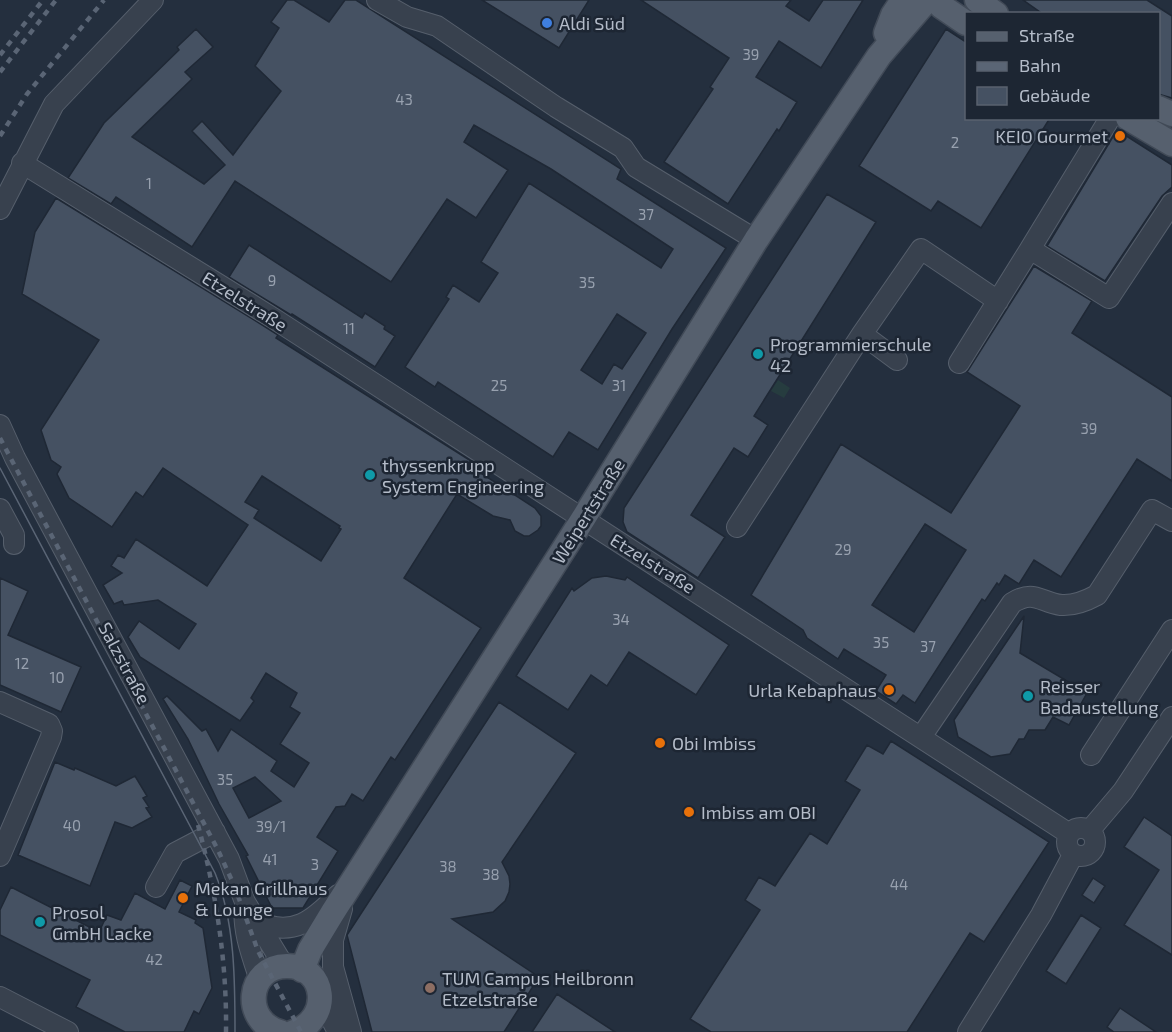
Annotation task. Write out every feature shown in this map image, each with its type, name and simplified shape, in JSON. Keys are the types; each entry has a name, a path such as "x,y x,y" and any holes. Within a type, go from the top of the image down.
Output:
{"main road":[{"name":"Weipertstraße","path":"879,56 894,15 903,0"},
{"name":"Weipertstraße","path":"293,968 310,950 583,519 756,240 879,56 927,0"},
{"path":"938,0 941,6 965,22"},
{"path":"977,0 993,12"},
{"path":"1131,120 1172,144"},
{"path":"280,1032 255,1021 254,994 260,980 269,971 293,968 310,975 316,983 320,1003 314,1019 306,1030"}],"street":[{"path":"0,209 54,104 153,0"},
{"path":"377,0 407,17 437,26 547,101 622,148 636,167 756,240"},
{"path":"959,363 1109,120"},
{"name":"Etzelstraße","path":"22,163 273,318 698,591 869,706 921,737 1068,833"},
{"path":"1030,249 1109,298 1172,203"},
{"path":"737,527 862,334 921,249 998,301"},
{"path":"862,334 897,360"},
{"name":"Salzstraße","path":"0,425 15,458 230,859 245,902 257,922 293,968"},
{"path":"0,509 14,535 14,544"},
{"path":"921,737 1012,603 1027,596 1039,597 1060,605 1085,602 1097,594 1152,510 1172,521"},
{"path":"1091,755 1172,630"},
{"path":"0,702 49,724 52,731 0,856"},
{"path":"1089,830 1123,791 1172,717"},
{"path":"1082,827 1089,830 1095,839 1093,850 1084,856 1074,855 1068,849 1066,841 1068,833 1074,828 1082,827"},
{"path":"156,887 175,853 215,832"},
{"path":"968,1032 1041,915 1074,855"},
{"path":"257,922 272,928 295,928 320,912 353,881"},
{"path":"351,1032 333,967 333,940 353,881"},
{"name":"Salzstraße","path":"245,902 247,939 260,980"},
{"path":"0,997 68,1032"},
{"path":"320,1003 338,1032"}],"green space":[{"path":"778,380 790,388 784,398 771,391"}],"building":[{"path":"287,0 294,0 329,22 345,0 356,0 621,169 617,179 726,248 672,329 598,450 569,432 553,457 438,382 435,387 405,367 449,299 446,297 453,285 479,302 498,273 481,262 529,183 661,268 673,249 551,169 474,125 464,142 508,170 476,218 447,199 391,282 235,181 192,247 116,197 111,204 68,178 104,123 179,50 177,47 196,29 213,47 185,72 192,79 132,137 204,184 225,165 192,131 202,121 233,155 281,91 255,66 279,28 271,22","holes":["617,314 646,333 622,369 614,364 602,384 581,370"]},
{"name":"Aldi Süd","path":"482,0 589,0 559,48"},
{"path":"641,0 791,0 786,6 809,21 823,0 863,0 821,68 779,41 756,77 797,102 728,204 664,162 713,89 710,87 729,58"},
{"path":"1023,0 1147,0 1172,16 1172,98 1160,95 1160,12 1040,12"},
{"path":"946,29 965,41 965,120 1049,120 981,228 938,201 931,211 859,166"},
{"path":"1117,130 1172,165 1172,187 1162,196 1105,281 1047,246"},
{"name":"Programmierschule 42","path":"827,194 876,222 754,416 768,425 748,457 734,448 691,515 725,537 698,578 627,532 623,522 624,508"},
{"name":"thyssenkrupp System Engineering","path":"56,198 267,328 278,335 276,338 479,466 476,470 535,508 541,516 541,526 538,530 529,536 524,536 515,531 510,520 493,516 457,494 404,578 481,628 395,760 391,757 363,801 352,794 345,806 336,807 317,837 338,851 303,908 272,908 246,856 248,855 219,804 188,739 163,699 167,696 202,731 206,729 218,751 231,729 277,761 271,771 294,787 309,763 280,744 300,713 290,707 297,693 266,673 251,698 254,701 240,721 140,657 128,637 139,621 179,649 196,624 158,600 124,605 122,601 114,604 103,585 122,573 111,566 118,555 124,558 136,539 207,586 248,525 163,468 143,497 136,492 112,527 69,498 57,474 61,467 51,460 41,430 99,340 22,294 35,232","holes":["262,476 340,526 341,529 321,561 254,518 259,510 245,502","255,777 281,801 249,818 233,788"]},
{"path":"249,245 362,318 365,313 385,326 384,329 395,336 375,367 229,277"},
{"path":"1034,266 1092,301 1072,333 1172,397 1172,481 1137,459 1061,577 1034,560 1019,584 1005,575 985,601 982,599 915,703 903,695 896,704 876,691 886,675 844,649 838,659 807,638 803,630 751,595 841,444 951,513 1020,406 967,372","holes":["925,524 966,550 914,632 872,605"]},
{"path":"606,576 625,580 627,577 729,645 696,695 629,652 607,686 591,675 568,710 516,676 572,588 574,591 592,578"},
{"path":"0,578 28,591 8,635 81,667 61,712 0,685"},
{"name":"Reisser Badaustellung","path":"1024,616 1020,653 1087,693 1069,725 1053,717 1045,730 1029,730 1024,739 1019,739 1010,754 991,757 958,737 954,720"},
{"path":"499,702 576,753 502,862 510,884 505,901 493,912 452,919 539,977 504,1032 372,1032 347,935"},
{"path":"891,741 1049,842 984,942 970,933 907,1032 711,1032 690,1019 760,910 745,900 759,877 775,886 810,833 827,844 860,790 845,781 867,745 883,754"},
{"path":"55,762 116,786 135,776 147,796 143,798 152,817 132,828 115,822 90,886 18,855"},
{"path":"1144,817 1172,836 1172,955 1124,925 1159,870 1124,847"},
{"path":"1093,878 1105,886 1094,903 1082,895"},
{"path":"180,880 192,886 179,912 196,920 195,923 203,928 212,988 199,1014 194,1011 184,1032 125,1032 76,1007 90,980 0,935 0,910 11,887 99,932 107,915 121,920 135,893 165,909"},
{"path":"1081,915 1101,928 1066,984 1046,971"},
{"path":"557,994 615,1032 532,1032"},
{"path":"1120,1008 1156,1032 1114,1032 1107,1027"}],"tram line":[{"path":"0,468 215,873 227,911 233,951 235,1032"}],"railway":[{"path":"0,55 43,0"},
{"path":"0,72 56,0"},
{"path":"0,136 27,94 104,0"},
{"path":"0,438 218,850 234,885 258,951 301,1032"},
{"path":"198,825 219,927 225,980 226,1032"}],"place":[{"name":"Aldi Süd","path":"547,23"},
{"name":"KEIO Gourmet","path":"1120,136"},
{"name":"Programmierschule 42","path":"758,354"},
{"name":"thyssenkrupp System Engineering","path":"370,475"},
{"name":"Urla Kebaphaus","path":"889,690"},
{"name":"Reisser Badaustellung","path":"1028,696"},
{"name":"Obi Imbiss","path":"660,743"},
{"name":"Imbiss am OBI","path":"689,812"},
{"name":"Mekan Grillhaus & Lounge","path":"183,898"},
{"name":"Prosol GmbH Lacke","path":"40,922"},
{"name":"TUM Campus Heilbronn Etzelstraße","path":"430,988"}]}
